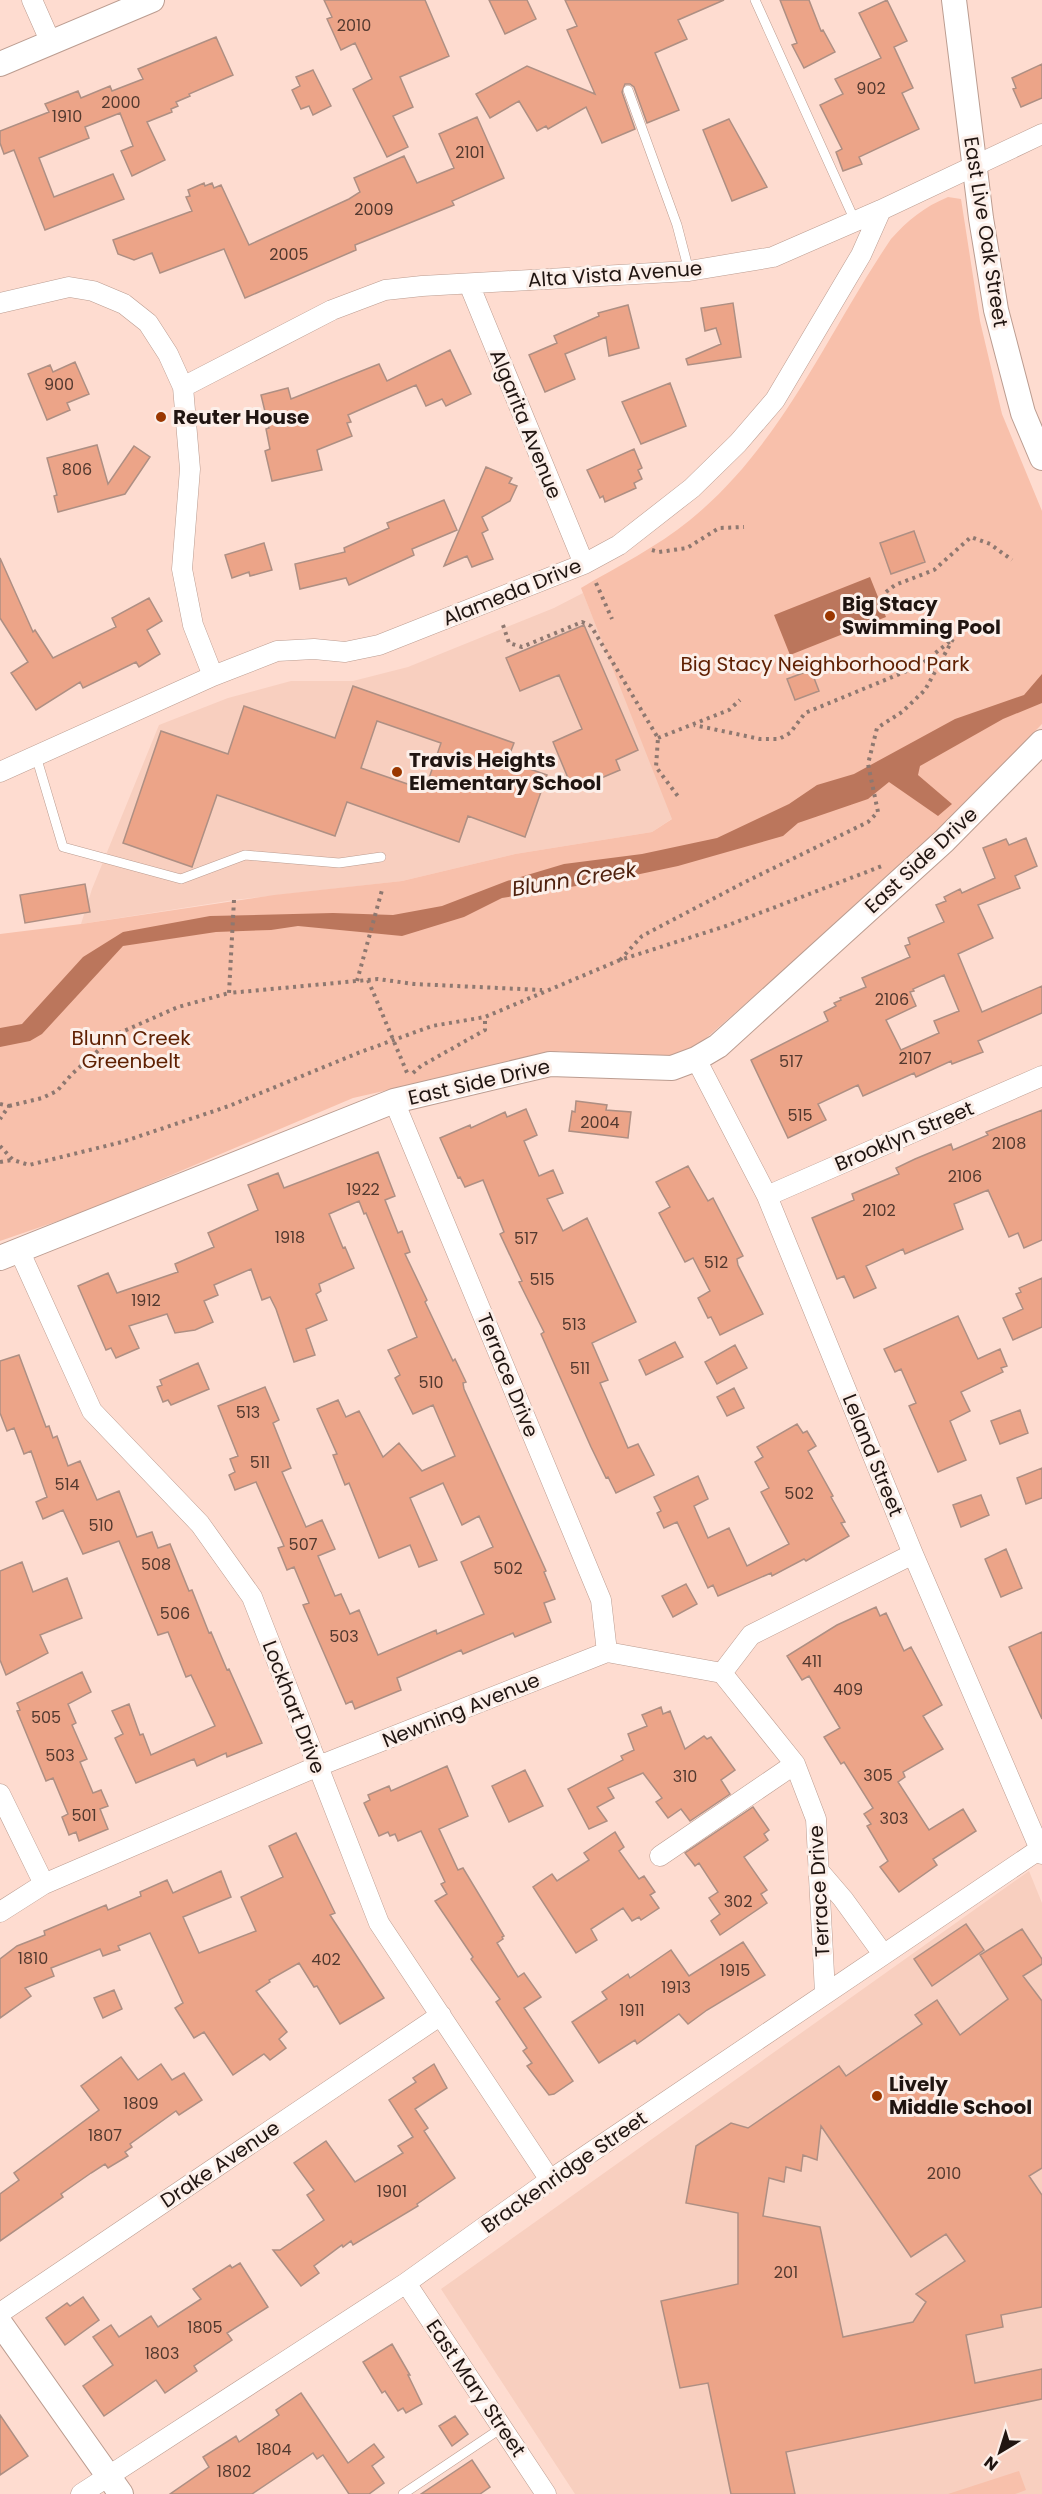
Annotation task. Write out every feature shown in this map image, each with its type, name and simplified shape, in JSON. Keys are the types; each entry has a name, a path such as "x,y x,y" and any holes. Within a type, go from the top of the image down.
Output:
{"street":[{"path":"32,0 51,43"},
{"path":"0,64 152,0"},
{"name":"East Live Oak Street","path":"954,0 974,165 996,310 1023,413 1042,458"},
{"name":"Alta Vista Avenue","path":"183,387 332,310 386,290 689,271 772,257 881,210 1042,134"},
{"name":"Alameda Drive","path":"0,772 213,676 277,651 314,649 345,652 379,645 584,564 619,545 692,488 738,443 775,400 861,255 881,210"},
{"name":"Algarita Avenue","path":"469,284 584,564"},
{"path":"0,303 69,288 93,291 124,304 148,323 168,354 183,387 190,469 182,569 193,625 213,676"},
{"name":"East Side Drive","path":"10,1254 394,1101 550,1064 672,1068 696,1059 718,1046 944,841 1042,742"},
{"name":"Leland Street","path":"696,1059 767,1196 913,1554 1041,1849"},
{"name":"Brooklyn Street","path":"767,1196 1042,1076"},
{"name":"Terrace Drive","path":"394,1101 601,1600 607,1652"},
{"name":"Lockhart Drive","path":"10,1254 92,1411 200,1524 252,1598 316,1767 379,1923 550,2180"},
{"path":"607,1652 722,1673 751,1635 913,1554"},
{"name":"Newning Avenue","path":"0,1912 44,1884 316,1767 607,1652"},
{"name":"Terrace Drive","path":"722,1673 795,1764 816,1820 825,1993"},
{"path":"660,1856 795,1764"},
{"path":"0,1794 44,1884"},
{"name":"Brackenridge Street","path":"81,2494 115,2485 550,2180 1041,1849"},
{"path":"819,1871 843,1899 883,1954"},
{"name":"Drake Avenue","path":"0,2313 441,2015"},
{"name":"East Mary Street","path":"406,2283 546,2494"},
{"path":"0,2323 115,2485"}],"lane":[{"path":"754,0 855,221"},
{"path":"628,90 677,225 689,271"},
{"path":"36,756 63,846 181,879 245,855 339,863 381,857"},
{"path":"403,2494 503,2427"}],"path":[{"path":"652,550 659,552 687,548 719,528 744,527"},
{"path":"886,592 895,585 934,570 971,537 990,543 1012,560"},
{"path":"596,583 612,619"},
{"path":"503,625 509,643 522,647 582,622 588,623 658,738 656,767 680,799"},
{"path":"620,960 642,936 762,873 868,822 878,812 868,764 877,728 902,712 925,690 953,639 919,666 805,713 790,733 779,739 760,740 694,725"},
{"path":"658,738 729,710 740,700"},
{"path":"0,1162 13,1160 29,1165 122,1142 229,1106 432,1026 485,1017 543,990 620,960 726,926 890,862"},
{"path":"357,981 382,890"},
{"path":"229,993 234,900"},
{"path":"0,1104 9,1106 42,1098 57,1091 72,1074 117,1034 178,1007 229,993 368,980 543,990"},
{"path":"368,980 409,1077 421,1066 476,1038 485,1030 485,1017"},
{"path":"0,1119 9,1106"},
{"path":"0,1146 13,1160"}],"shaded area":[{"name":"Travis Heights Elementary School","path":"583,593 673,818 652,832 515,854 402,881 234,900 81,924 92,889 159,725 228,698 291,681 353,681 408,667 554,608"},
{"name":"Lively Middle School","path":"1029,1871 1042,1903 1042,2494 575,2494 441,2289"}],"green space":[{"path":"948,197 961,199 980,321 1002,414 1042,511 1042,724 911,859 696,1047 671,1059 633,1059 560,1051 353,1098 84,1212 0,1241 0,934 274,895 402,881 515,854 652,832 672,819 581,588 664,539 690,520 723,490 752,458 777,423 891,239 917,215"},
{"path":"1019,2471 1026,2490 1015,2494 948,2494"}],"water":[{"name":"Big Stacy Swimming Pool","path":"870,577 886,617 790,655 774,615"},
{"name":"Blunn Creek","path":"1042,674 1042,703 1003,719 920,766 918,775 952,804 938,816 889,782 868,799 798,823 783,836 678,866 607,881 502,898 464,917 402,936 298,926 271,930 216,932 123,946 42,1034 30,1041 0,1047 0,1028 22,1024 83,957 123,932 210,916 333,913 393,915 442,906 507,881 564,864 642,854 717,838 789,804 817,785 854,774 955,719 1024,695"}],"building":[{"path":"324,0 425,0 449,56 400,77 413,107 393,116 408,147 387,157 353,89 372,79 355,43 341,50 327,19 332,17"},
{"path":"489,0 527,0 536,19 505,34"},
{"path":"565,0 724,0 678,20 687,39 655,53 679,110 647,123 634,87 625,84 622,92 635,129 602,143 586,107 548,129 546,126 537,131 519,101 490,118 476,94 527,66 595,94 567,30 577,26"},
{"path":"780,0 809,0 821,31 823,30 835,52 804,68 792,45 797,43"},
{"path":"887,0 907,41 894,47 913,88 902,93 919,129 859,157 862,164 843,171 836,152 842,149 820,105 843,94 835,79 881,58 859,13"},
{"path":"216,37 233,75 189,94 190,96 176,102 178,106 171,109 172,112 147,122 165,160 132,176 121,151 133,146 120,113 85,127 89,138 39,158 54,197 113,174 124,199 45,230 14,150 4,154 0,143 0,131 49,112 45,104 78,91 81,98 110,86 112,91 143,79 138,69"},
{"path":"1042,64 1042,98 1021,107 1013,89 1016,88 1012,78"},
{"path":"313,70 331,106 313,115 309,106 301,109 292,90 300,86 296,77"},
{"path":"477,117 504,178 452,201 454,205 355,245 356,250 245,298 224,249 160,273 152,253 134,260 118,254 113,240 192,211 186,197 190,196 188,190 204,183 205,186 212,183 214,188 221,185 249,245 349,199 360,192 354,178 404,156 417,183 454,168 439,134"},
{"path":"729,119 767,187 732,201 703,130"},
{"path":"733,303 741,357 688,365 686,359 721,344 716,328 705,331 701,308"},
{"path":"628,305 639,348 609,356 606,337 565,354 575,379 545,392 529,355 557,343 554,336 599,316 598,313"},
{"path":"450,350 471,394 446,406 442,399 426,406 416,385 348,415 351,422 347,423 352,436 317,450 322,470 272,481 265,451 270,449 266,429 269,428 261,395 288,388 291,399 379,364 387,381"},
{"path":"75,362 89,394 67,403 70,410 47,420 28,374 50,365 53,372"},
{"path":"670,383 686,426 641,444 622,402"},
{"path":"97,445 108,484 134,446 150,457 125,494 58,512 54,496 57,495 47,458"},
{"path":"634,449 642,468 638,470 642,479 634,483 636,488 605,502 603,496 600,498 587,470"},
{"path":"486,467 512,478 509,483 517,486 510,501 482,517 488,530 482,533 493,559 472,567 467,556 444,566"},
{"path":"444,500 457,530 412,549 414,555 349,585 346,578 300,589 295,564 345,552 344,548 389,528 387,523"},
{"path":"914,531 925,562 891,574 880,543"},
{"path":"264,543 272,570 250,576 249,572 232,578 225,555"},
{"path":"0,558 33,632 35,630 53,658 116,627 112,618 149,598 162,621 147,630 160,654 139,667 136,662 83,688 80,682 36,710 11,673 28,662 0,618"},
{"path":"584,625 638,750 616,760 620,770 573,790 553,742 582,729 559,675 520,691 506,658"},
{"path":"811,670 819,691 795,700 787,679"},
{"path":"353,686 514,743 507,761 547,775 525,837 468,816 459,842 347,802 335,836 217,795 192,867 123,843 161,731 228,754 244,706 335,738","holes":["377,721 441,743 425,790 361,768"]},
{"path":"1026,838 1037,866 1015,876 1020,888 978,905 993,938 958,954 982,1012 1042,986 1042,1013 978,1041 983,1052 952,1064 951,1061 916,1077 914,1073 863,1096 858,1085 818,1104 826,1120 788,1138 751,1060 828,1021 824,1012 836,1006 834,1003 866,987 862,978 910,957 905,946 910,944 908,938 944,922 936,905 946,901 944,897 960,889 962,893 995,878 983,848 1006,839 1009,845","holes":["944,975 959,1011 934,1021 939,1033 901,1050 886,1020 916,1006 910,992 914,991 913,989"]},
{"path":"85,884 90,912 25,923 20,895"},
{"path":"576,1101 607,1105 606,1110 631,1112 628,1138 569,1131"},
{"path":"526,1109 537,1135 524,1141 539,1176 553,1170 563,1193 547,1199 563,1231 587,1218 636,1322 592,1343 608,1380 600,1383 628,1448 638,1444 654,1475 616,1493 591,1447 541,1334 544,1332 519,1282 522,1281 500,1234 504,1232 483,1180 465,1187 460,1177 458,1178 440,1138 470,1125 471,1128 505,1112 507,1117"},
{"path":"1042,1110 1042,1240 1024,1248 1018,1233 1009,1237 988,1190 954,1204 963,1229 905,1254 903,1249 866,1266 876,1288 854,1298 844,1276 837,1279 812,1218 854,1200 852,1194 899,1174 896,1168 915,1159 951,1144 953,1150 988,1135 986,1132"},
{"path":"378,1152 395,1196 385,1200 398,1233 402,1231 410,1252 405,1254 453,1361 455,1359 466,1382 463,1383 464,1389 546,1571 544,1572 555,1599 544,1603 551,1622 515,1637 513,1633 463,1654 461,1650 397,1678 401,1690 355,1709 352,1701 346,1704 303,1605 309,1603 294,1567 287,1570 278,1548 284,1546 256,1482 235,1490 229,1475 235,1472 230,1459 238,1456 218,1406 265,1387 279,1420 273,1423 291,1468 282,1472 306,1527 322,1520 335,1549 318,1556 335,1596 341,1594 350,1614 359,1610 378,1655 436,1630 437,1634 484,1614 461,1562 493,1547 479,1516 462,1525 443,1483 410,1498 437,1560 419,1567 410,1545 379,1558 349,1483 345,1485 333,1455 337,1454 317,1409 338,1400 346,1417 359,1411 383,1457 399,1443 422,1471 455,1456 433,1405 413,1414 395,1378 400,1375 388,1350 417,1337 359,1201 329,1214 354,1268 319,1284 321,1291 316,1294 327,1320 306,1329 315,1355 294,1362 276,1309 270,1297 262,1300 251,1269 214,1285 218,1295 204,1301 213,1322 195,1330 175,1333 167,1314 129,1326 139,1348 116,1358 111,1348 106,1350 78,1286 108,1273 117,1293 178,1272 175,1264 214,1247 208,1233 258,1210 248,1185 278,1173 284,1188"},
{"path":"688,1166 708,1201 713,1198 743,1256 737,1259 738,1265 763,1314 720,1335 698,1298 710,1291 693,1258 685,1262 659,1213 670,1207 656,1182"},
{"path":"1042,1278 1042,1327 1013,1340 1003,1318 1023,1309 1016,1294 1021,1292 1019,1288"},
{"path":"958,1316 978,1359 1000,1349 1007,1366 1001,1368 1003,1372 961,1392 970,1411 950,1421 966,1460 938,1472 909,1406 916,1403 901,1369 895,1372 884,1349"},
{"path":"675,1342 683,1357 646,1375 639,1360"},
{"path":"735,1345 747,1368 717,1384 705,1362"},
{"path":"19,1355 46,1427 49,1426 53,1438 57,1436 68,1466 80,1461 97,1500 119,1491 137,1537 152,1532 158,1548 170,1544 189,1591 192,1590 209,1633 211,1632 227,1670 229,1669 262,1743 227,1757 226,1753 197,1766 194,1759 136,1783 115,1738 123,1734 112,1711 129,1704 140,1735 143,1734 151,1755 215,1726 191,1675 186,1677 168,1632 158,1635 119,1541 83,1554 63,1510 43,1519 36,1502 47,1497 31,1451 24,1454 14,1428 7,1431 0,1413 0,1361"},
{"path":"198,1363 209,1389 171,1405 168,1400 163,1402 157,1387 162,1385 160,1380"},
{"path":"734,1388 744,1408 727,1416 717,1397"},
{"path":"1020,1410 1028,1433 1000,1444 991,1421"},
{"path":"797,1424 803,1433 807,1431 816,1446 808,1451 833,1496 831,1497 845,1522 841,1523 849,1536 806,1561 804,1559 772,1576 771,1573 718,1596 713,1585 708,1588 677,1522 664,1528 657,1513 661,1511 654,1497 698,1476 708,1499 694,1506 708,1538 729,1528 747,1566 789,1544 761,1492 769,1488 755,1462 763,1457 757,1447"},
{"path":"1042,1468 1042,1498 1026,1504 1017,1478"},
{"path":"981,1495 989,1515 961,1527 953,1505"},
{"path":"1006,1549 1022,1588 1001,1597 985,1559"},
{"path":"22,1562 33,1592 67,1578 82,1618 40,1635 48,1653 6,1675 0,1660 0,1571"},
{"path":"686,1584 697,1604 673,1617 662,1596"},
{"path":"876,1607 880,1616 886,1613 904,1651 911,1647 942,1705 923,1716 943,1749 903,1772 905,1777 898,1782 929,1830 963,1809 976,1831 933,1859 937,1865 899,1892 880,1867 888,1861 867,1826 871,1824 864,1814 873,1808 844,1762 841,1764 824,1737 840,1728 809,1676 802,1680 787,1656 837,1625"},
{"path":"1042,1632 1042,1719 1009,1647"},
{"path":"82,1672 91,1692 68,1704 76,1723 72,1725 87,1759 80,1762 93,1793 101,1790 108,1806 100,1809 108,1829 79,1841 76,1832 69,1835 62,1817 68,1814 53,1778 46,1781 17,1711 20,1710 17,1703"},
{"path":"661,1707 663,1714 670,1711 685,1749 704,1736 707,1739 711,1737 735,1770 721,1780 730,1794 690,1821 681,1809 668,1818 656,1802 662,1798 643,1773 608,1788 614,1798 597,1807 607,1821 589,1829 568,1789 623,1760 621,1756 634,1750 628,1734 647,1726 642,1715"},
{"path":"447,1766 468,1816 439,1829 458,1870 463,1868 504,1936 497,1943 518,1977 524,1973 541,1997 524,2008 573,2081 554,2094 549,2095 527,2066 532,2063 523,2051 527,2048 496,2002 500,1999 471,1959 473,1957 435,1901 447,1894 441,1884 445,1882 421,1831 398,1841 395,1834 390,1836 388,1832 379,1836 364,1803 370,1800 368,1795 389,1786 391,1791"},
{"path":"525,1770 543,1806 509,1822 492,1786"},
{"path":"753,1807 769,1830 764,1834 768,1840 744,1857 767,1890 761,1894 767,1903 720,1935 711,1921 720,1914 709,1898 718,1892 699,1863 695,1866 685,1853"},
{"path":"615,1832 624,1847 619,1851 639,1879 644,1876 655,1892 650,1895 659,1908 641,1920 639,1917 632,1921 623,1908 591,1929 597,1940 576,1953 533,1887 552,1874 557,1881 589,1860 584,1853"},
{"path":"296,1833 335,1913 330,1915 384,1998 340,2024 317,1986 314,1987 299,1963 269,1980 270,1982 256,1991 287,2032 279,2039 286,2048 270,2060 264,2054 233,2075 204,2032 194,2038 175,2008 183,2003 150,1933 118,1946 120,1950 103,1956 100,1949 51,1968 54,1976 25,1988 31,1996 0,2018 0,1959 17,1946 45,1935 44,1931 106,1905 108,1910 141,1896 140,1892 167,1880 173,1893 221,1871 231,1897 183,1917 199,1953 256,1931 241,1897 283,1877 269,1846"},
{"path":"966,1924 984,1950 932,1986 914,1959"},
{"path":"1022,1929 1042,1959 1042,1964 1023,1976 1042,2001 1042,2168 1029,2176 1042,2195 1042,2307 1001,2315 1003,2327 966,2335 975,2383 1042,2369 1042,2399 786,2452 795,2494 731,2494 708,2383 680,2388 661,2301 738,2284 738,2213 686,2203 696,2146 731,2123 748,2128 839,2066 846,2076 922,2024 915,2015 937,2000 960,2035 1008,1999 980,1955","holes":["821,2126 911,2257 946,2234 965,2261 916,2294 926,2302 913,2322 843,2337 820,2227 763,2216 769,2178 784,2182 786,2167 801,2171 803,2155 817,2160"]},
{"path":"743,1942 765,1975 688,2024 679,2014 637,2044 635,2040 599,2063 572,2022 607,1999 602,1992 628,1974 630,1978 671,1950 689,1976"},
{"path":"114,1990 122,2009 103,2018 94,1998"},
{"path":"121,2057 138,2080 161,2064 172,2080 184,2073 202,2100 179,2115 176,2111 130,2144 132,2147 125,2152 128,2156 108,2168 105,2164 91,2173 61,2194 63,2197 0,2241 0,2194 19,2180 14,2173 99,2110 81,2086"},
{"path":"434,2064 447,2088 415,2109 428,2128 424,2131 455,2178 417,2204 418,2206 353,2245 351,2241 343,2247 342,2245 314,2266 319,2273 301,2286 273,2250 280,2250 324,2220 307,2195 314,2190 294,2163 326,2141 355,2182 403,2153 398,2146 413,2137 389,2100 416,2082 413,2078"},
{"path":"240,2263 268,2307 227,2333 232,2340 194,2366 197,2371 165,2393 156,2380 104,2416 83,2386 113,2365 93,2337 111,2325 119,2337 151,2316 158,2327 201,2299 193,2289 230,2265 232,2268"},
{"path":"83,2297 99,2320 65,2345 46,2318 67,2303 70,2306"},
{"path":"392,2344 410,2375 408,2375 422,2404 406,2413 403,2408 398,2411 385,2391 382,2393 363,2362"},
{"path":"301,2393 348,2463 374,2444 384,2457 372,2466 384,2483 369,2494 349,2494 323,2455 317,2459 313,2453 252,2494 170,2494 209,2467 203,2457 236,2436 239,2442 279,2415 276,2410"},
{"path":"0,2415 28,2456 0,2475"},
{"path":"455,2416 468,2434 452,2446 439,2426"},
{"path":"472,2460 490,2487 480,2494 421,2494"}],"place":[{"name":"Reuter House","path":"161,417"},
{"name":"Big Stacy Swimming Pool","path":"830,616"},
{"name":"Travis Heights Elementary School","path":"397,772"},
{"name":"Lively Middle School","path":"877,2096"}],"park label":[{"name":"Big Stacy Neighborhood Park","path":"825,664"},
{"name":"Blunn Creek Greenbelt","path":"131,1050"}]}
